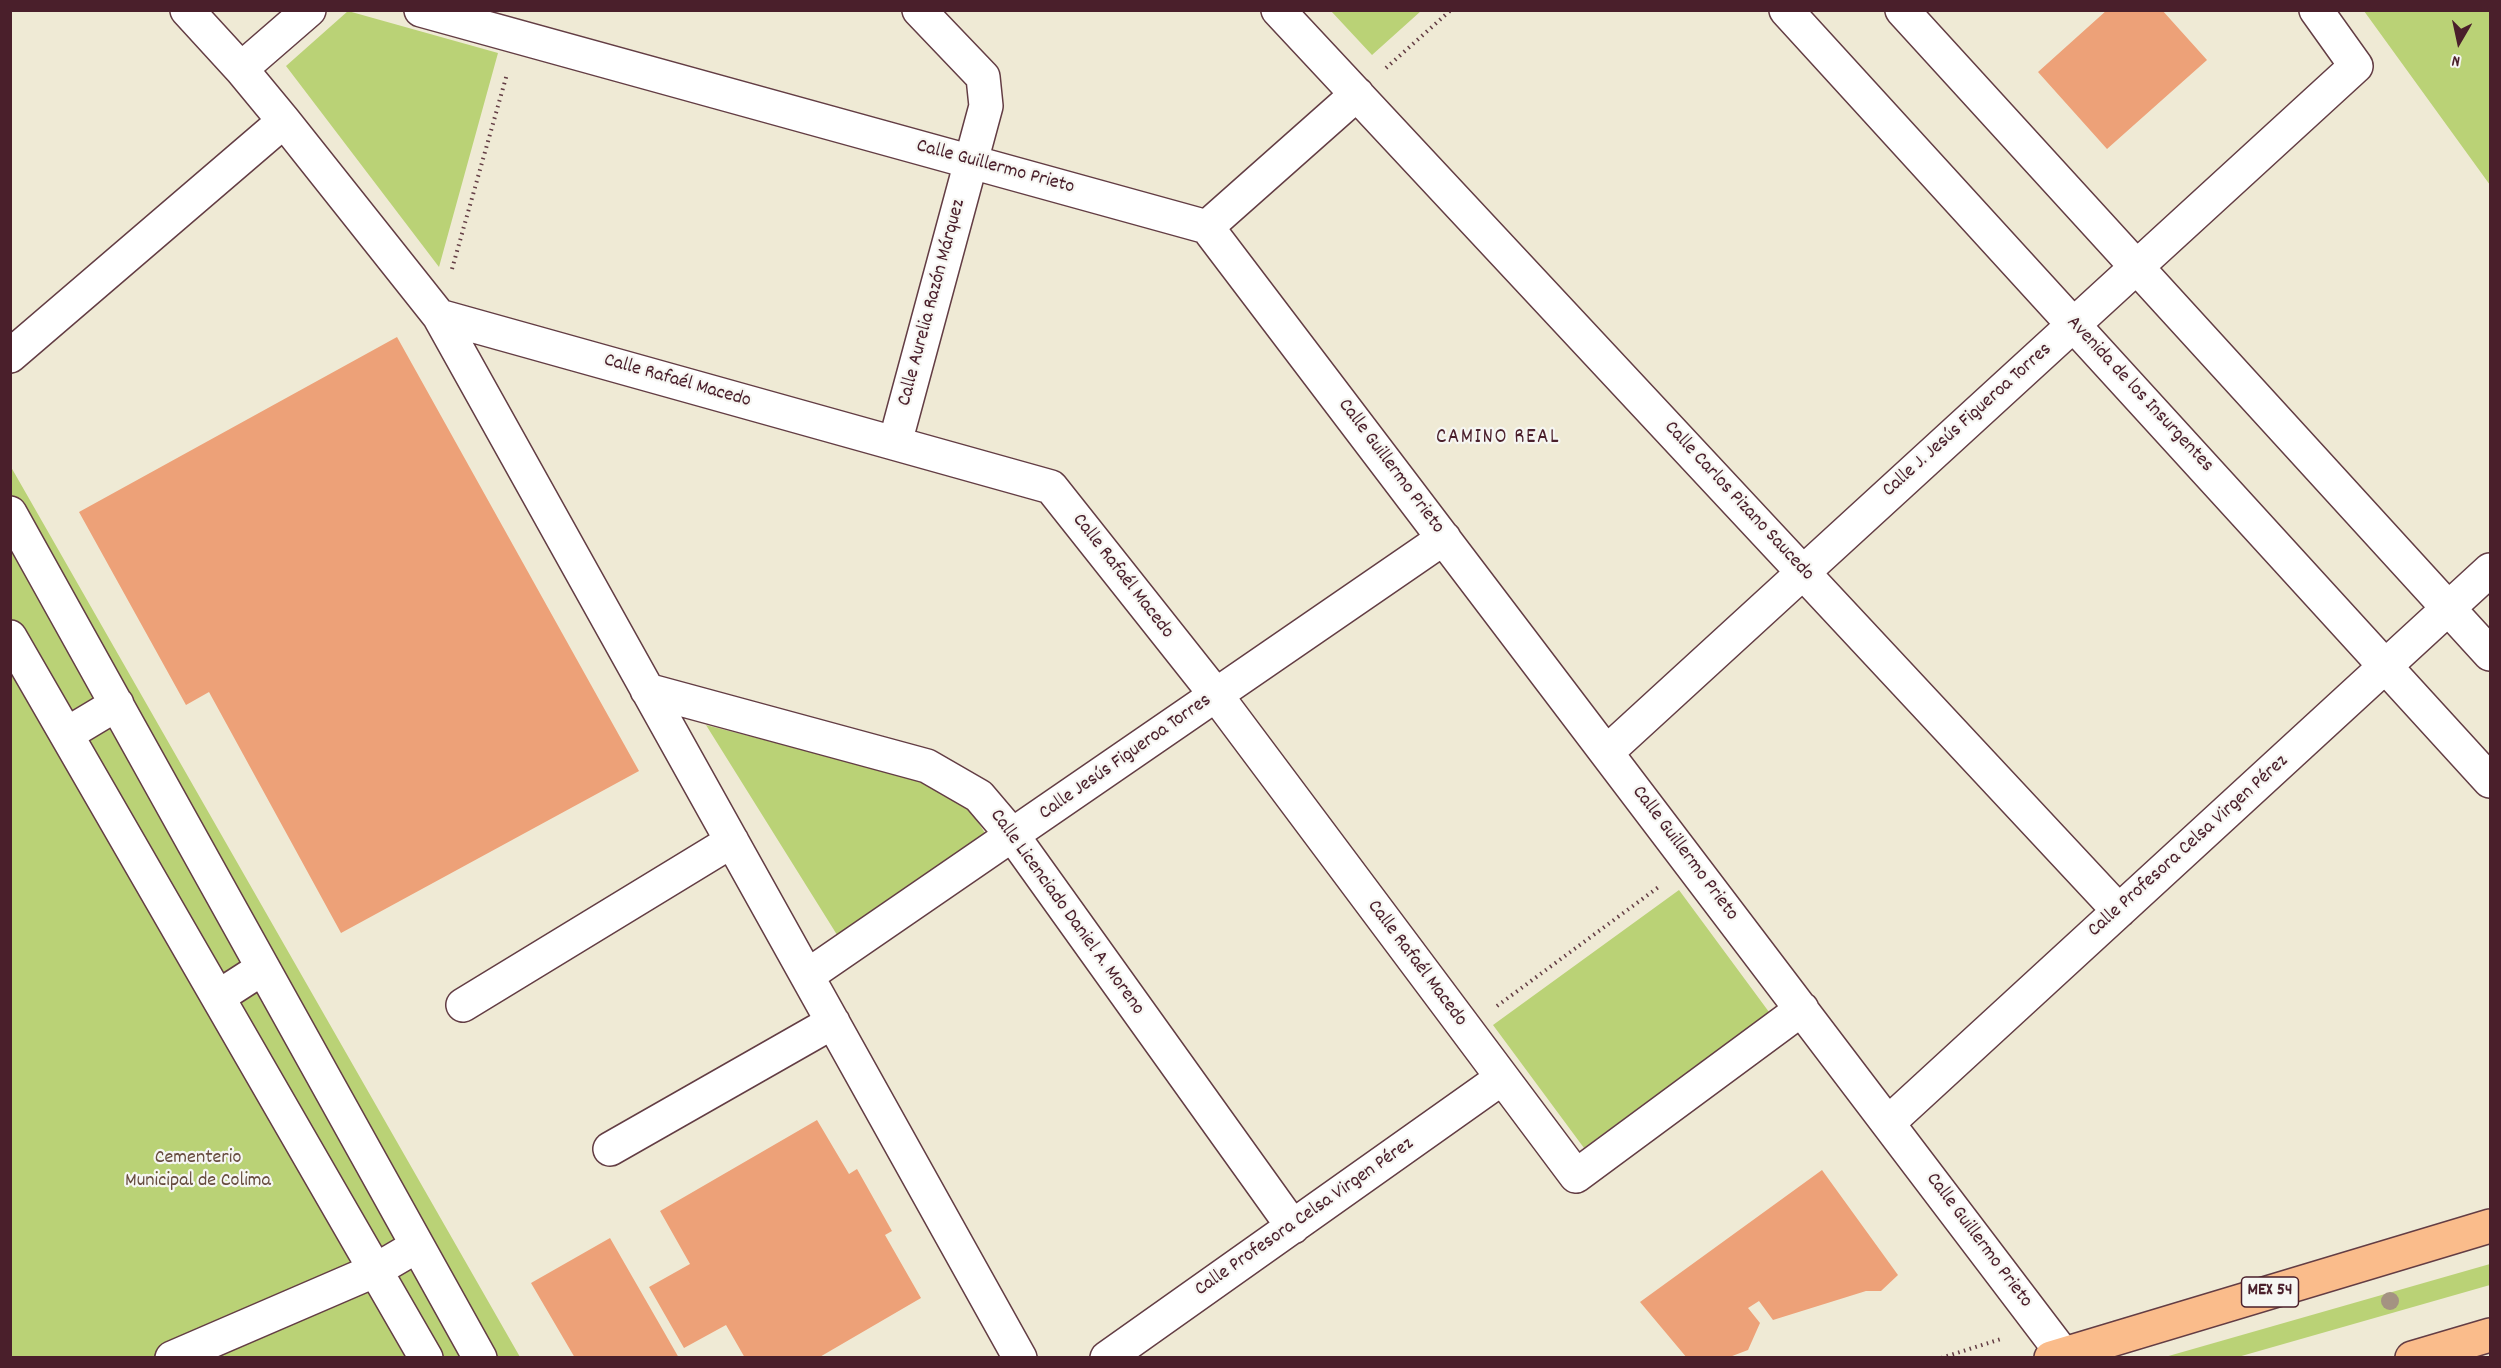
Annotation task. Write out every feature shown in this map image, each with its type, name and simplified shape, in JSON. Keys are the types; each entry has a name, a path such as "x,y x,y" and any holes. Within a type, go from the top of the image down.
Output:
{"main road":[{"name":"MEX 54","path":"2060,1356 2490,1226"},
{"path":"2412,1358 2490,1335"}],"street":[{"path":"187,10 284,121 439,316 1020,1358"},
{"path":"240,69 309,10"},
{"name":"Calle Guillermo Prieto","path":"421,10 1207,227 1888,1123 2060,1356"},
{"name":"Calle Aurelia Razón Márquez","path":"895,443 986,106 983,77 920,10"},
{"name":"Calle Carlos Pizano Saucedo","path":"1278,10 2119,911"},
{"name":"Avenida de los Insurgentes","path":"1786,10 2490,781"},
{"path":"1902,10 2490,654"},
{"name":"Calle J. Jesús Figueroa Torres","path":"1606,752 2356,66 2316,10"},
{"path":"1207,227 1356,94"},
{"path":"10,356 284,121"},
{"name":"Calle Rafaél Macedo","path":"439,316 1051,487 1216,695 1576,1176 1802,1010"},
{"path":"10,513 480,1358"},
{"name":"Calle Jesús Figueroa Torres","path":"807,976 1444,538"},
{"name":"Calle Profesora Celsa Virgen Pérez","path":"1888,1123 2490,570"},
{"path":"10,637 426,1358"},
{"name":"Calle Licenciado Daniel A. Moreno","path":"648,690 927,765 979,796 1013,836 1293,1227"},
{"path":"67,734 117,704"},
{"path":"463,1005 732,842"},
{"path":"218,997 263,968"},
{"path":"610,1149 833,1023"},
{"name":"Calle Profesora Celsa Virgen Pérez","path":"1107,1358 1502,1078"},
{"path":"172,1358 376,1270 417,1246"}],"path":[{"path":"1356,94 1451,10"},
{"path":"439,316 517,37"},
{"path":"1465,1029 1691,864"}],"green space":[{"path":"348,11 498,53 439,267 286,66"},
{"path":"1331,11 1421,11 1372,55"},
{"path":"2364,11 2490,11 2490,185"},
{"name":"Cementerio Municipal de Colima","path":"11,467 520,1357 11,1357"},
{"path":"706,725 925,781 967,804 988,838 839,938"},
{"path":"1679,890 1769,1012 1584,1148 1493,1025"},
{"path":"2490,1264 2490,1285 2238,1357 2165,1357"}],"building":[{"path":"2107,10 2162,10 2207,60 2107,149 2038,72"},
{"path":"397,337 639,771 341,933 209,692 186,705 79,512"},
{"path":"817,1120 849,1174 857,1169 892,1231 885,1235 921,1298 818,1358 745,1358 726,1325 684,1348 649,1287 690,1264 660,1211"},
{"path":"1822,1170 1898,1275 1881,1291 1866,1291 1773,1320 1759,1301 1748,1308 1760,1323 1748,1350 1727,1358 1687,1358 1640,1302"},
{"path":"610,1238 679,1358 575,1358 531,1283"}],"district":[{"name":"CAMINO REAL","path":"1498,439"}]}
